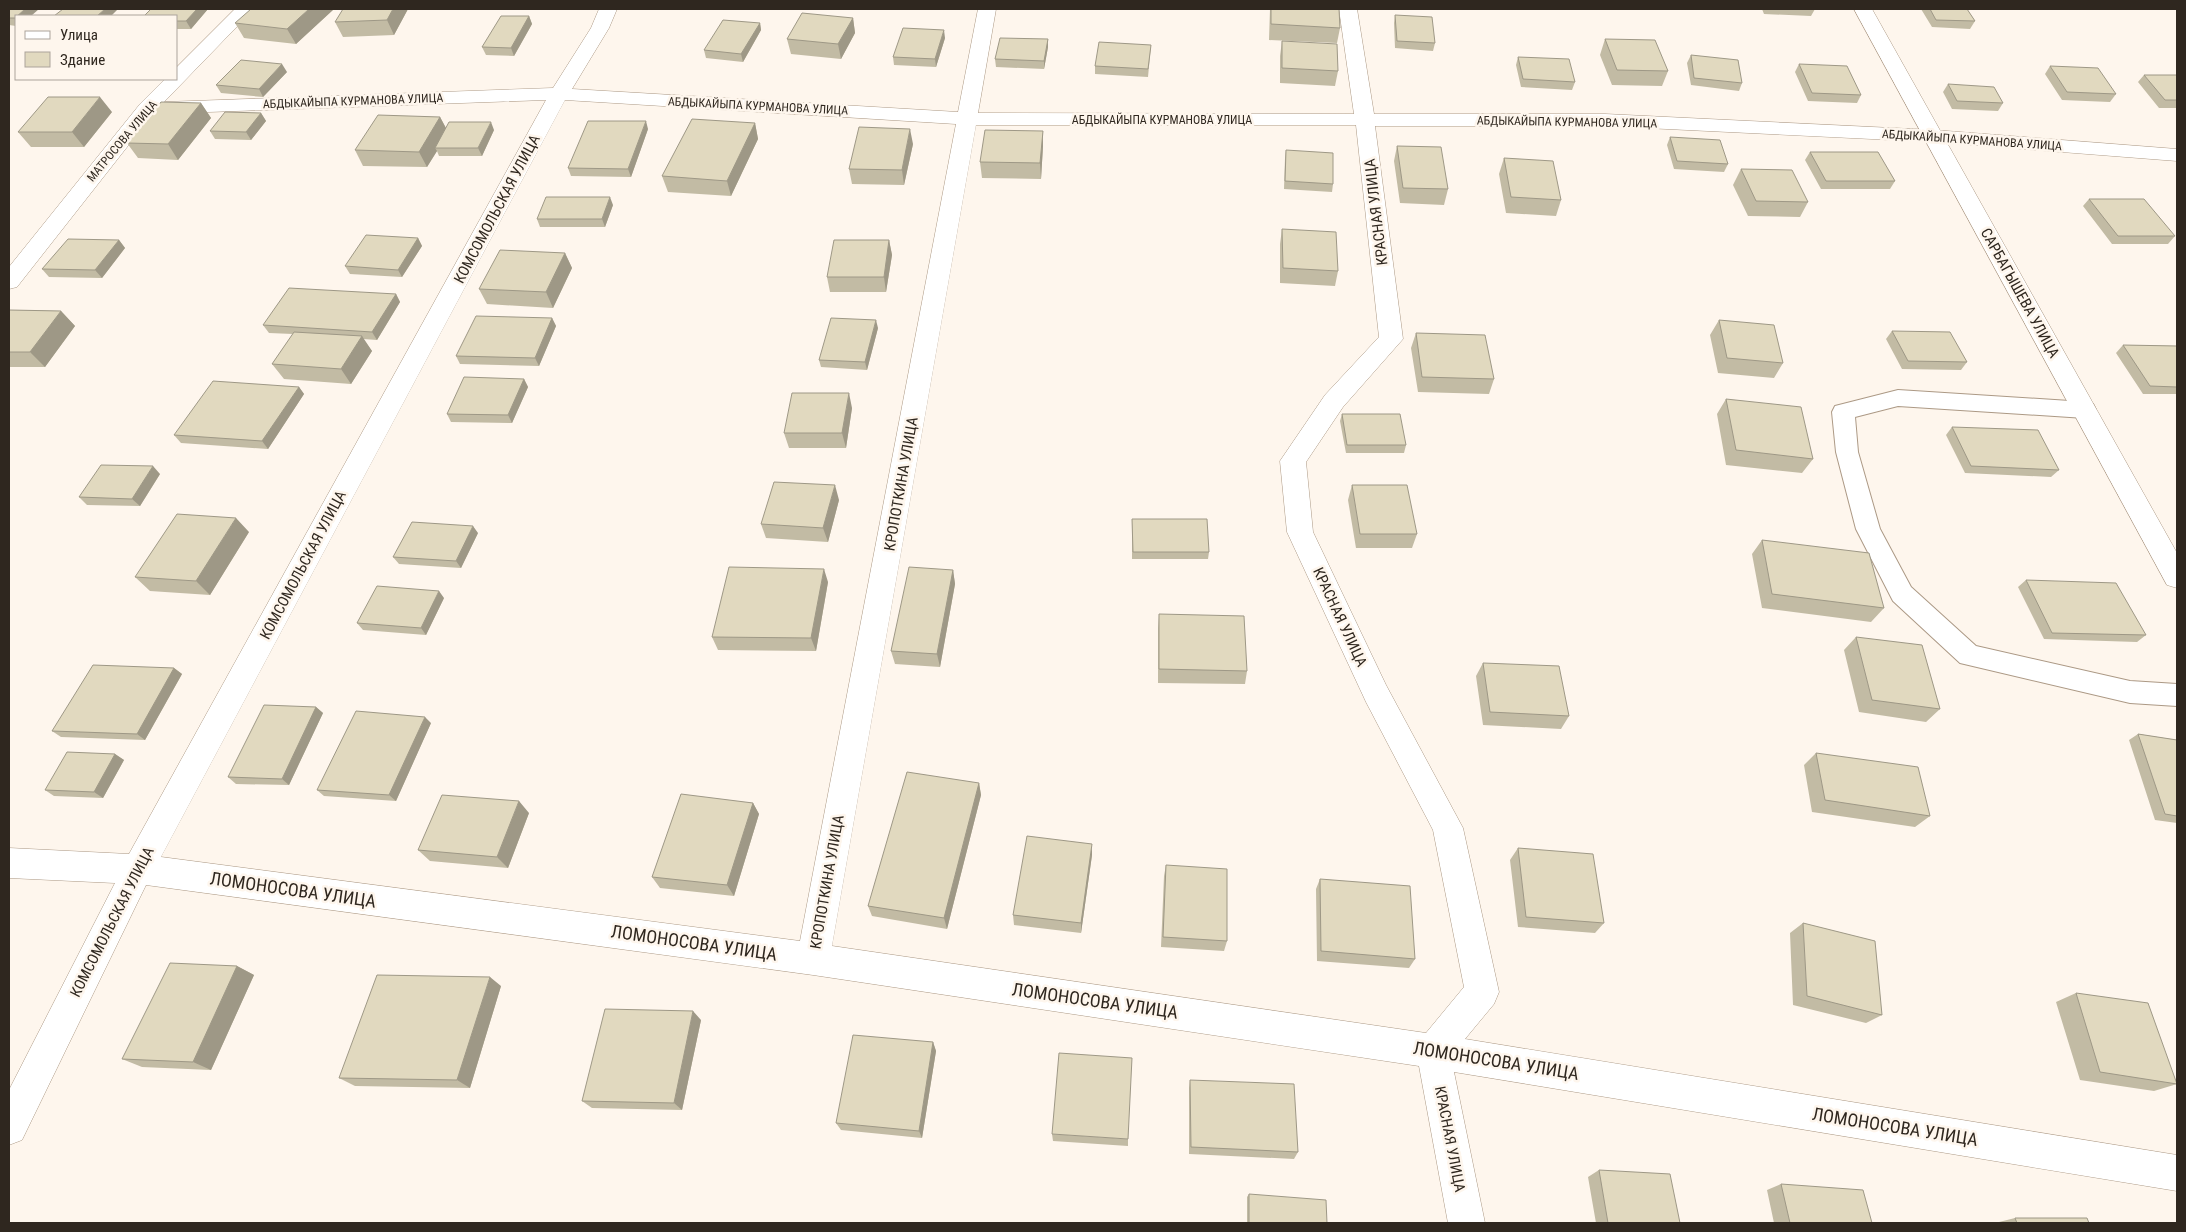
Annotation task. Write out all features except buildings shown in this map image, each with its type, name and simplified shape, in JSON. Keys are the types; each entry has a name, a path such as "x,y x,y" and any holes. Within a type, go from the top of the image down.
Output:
{"street":[{"name":"МАТРОСОВА УЛИЦА","path":"178,77 245,9"},
{"name":"КОМСОМОЛЬСКАЯ УЛИЦА","path":"9,1127 138,870 559,94 600,28 608,9"},
{"name":"КРОПОТКИНА УЛИЦА","path":"813,959 969,119 987,9"},
{"name":"КРАСНАЯ УЛИЦА","path":"1348,9 1365,121 1391,338 1334,401 1293,461 1300,532 1376,693 1448,828 1482,992 1433,1051 1466,1223"},
{"name":"САРБАГЫШЕВА УЛИЦА","path":"1864,9 2177,577"},
{"name":"МАТРОСОВА УЛИЦА","path":"9,282 147,108 175,80"},
{"name":"АБДЫКАЙЫПА КУРМАНОВА УЛИЦА","path":"147,108 559,94 969,119 1605,120 1934,136 2177,156"},
{"name":"ЛОМОНОСОВА УЛИЦА","path":"9,863 138,870 813,959 1433,1051 2177,1173"}],"lane":[{"path":"2085,410 1898,398 1843,412 1847,452 1868,528 1902,594 1969,655 2130,692 2177,695"}]}
